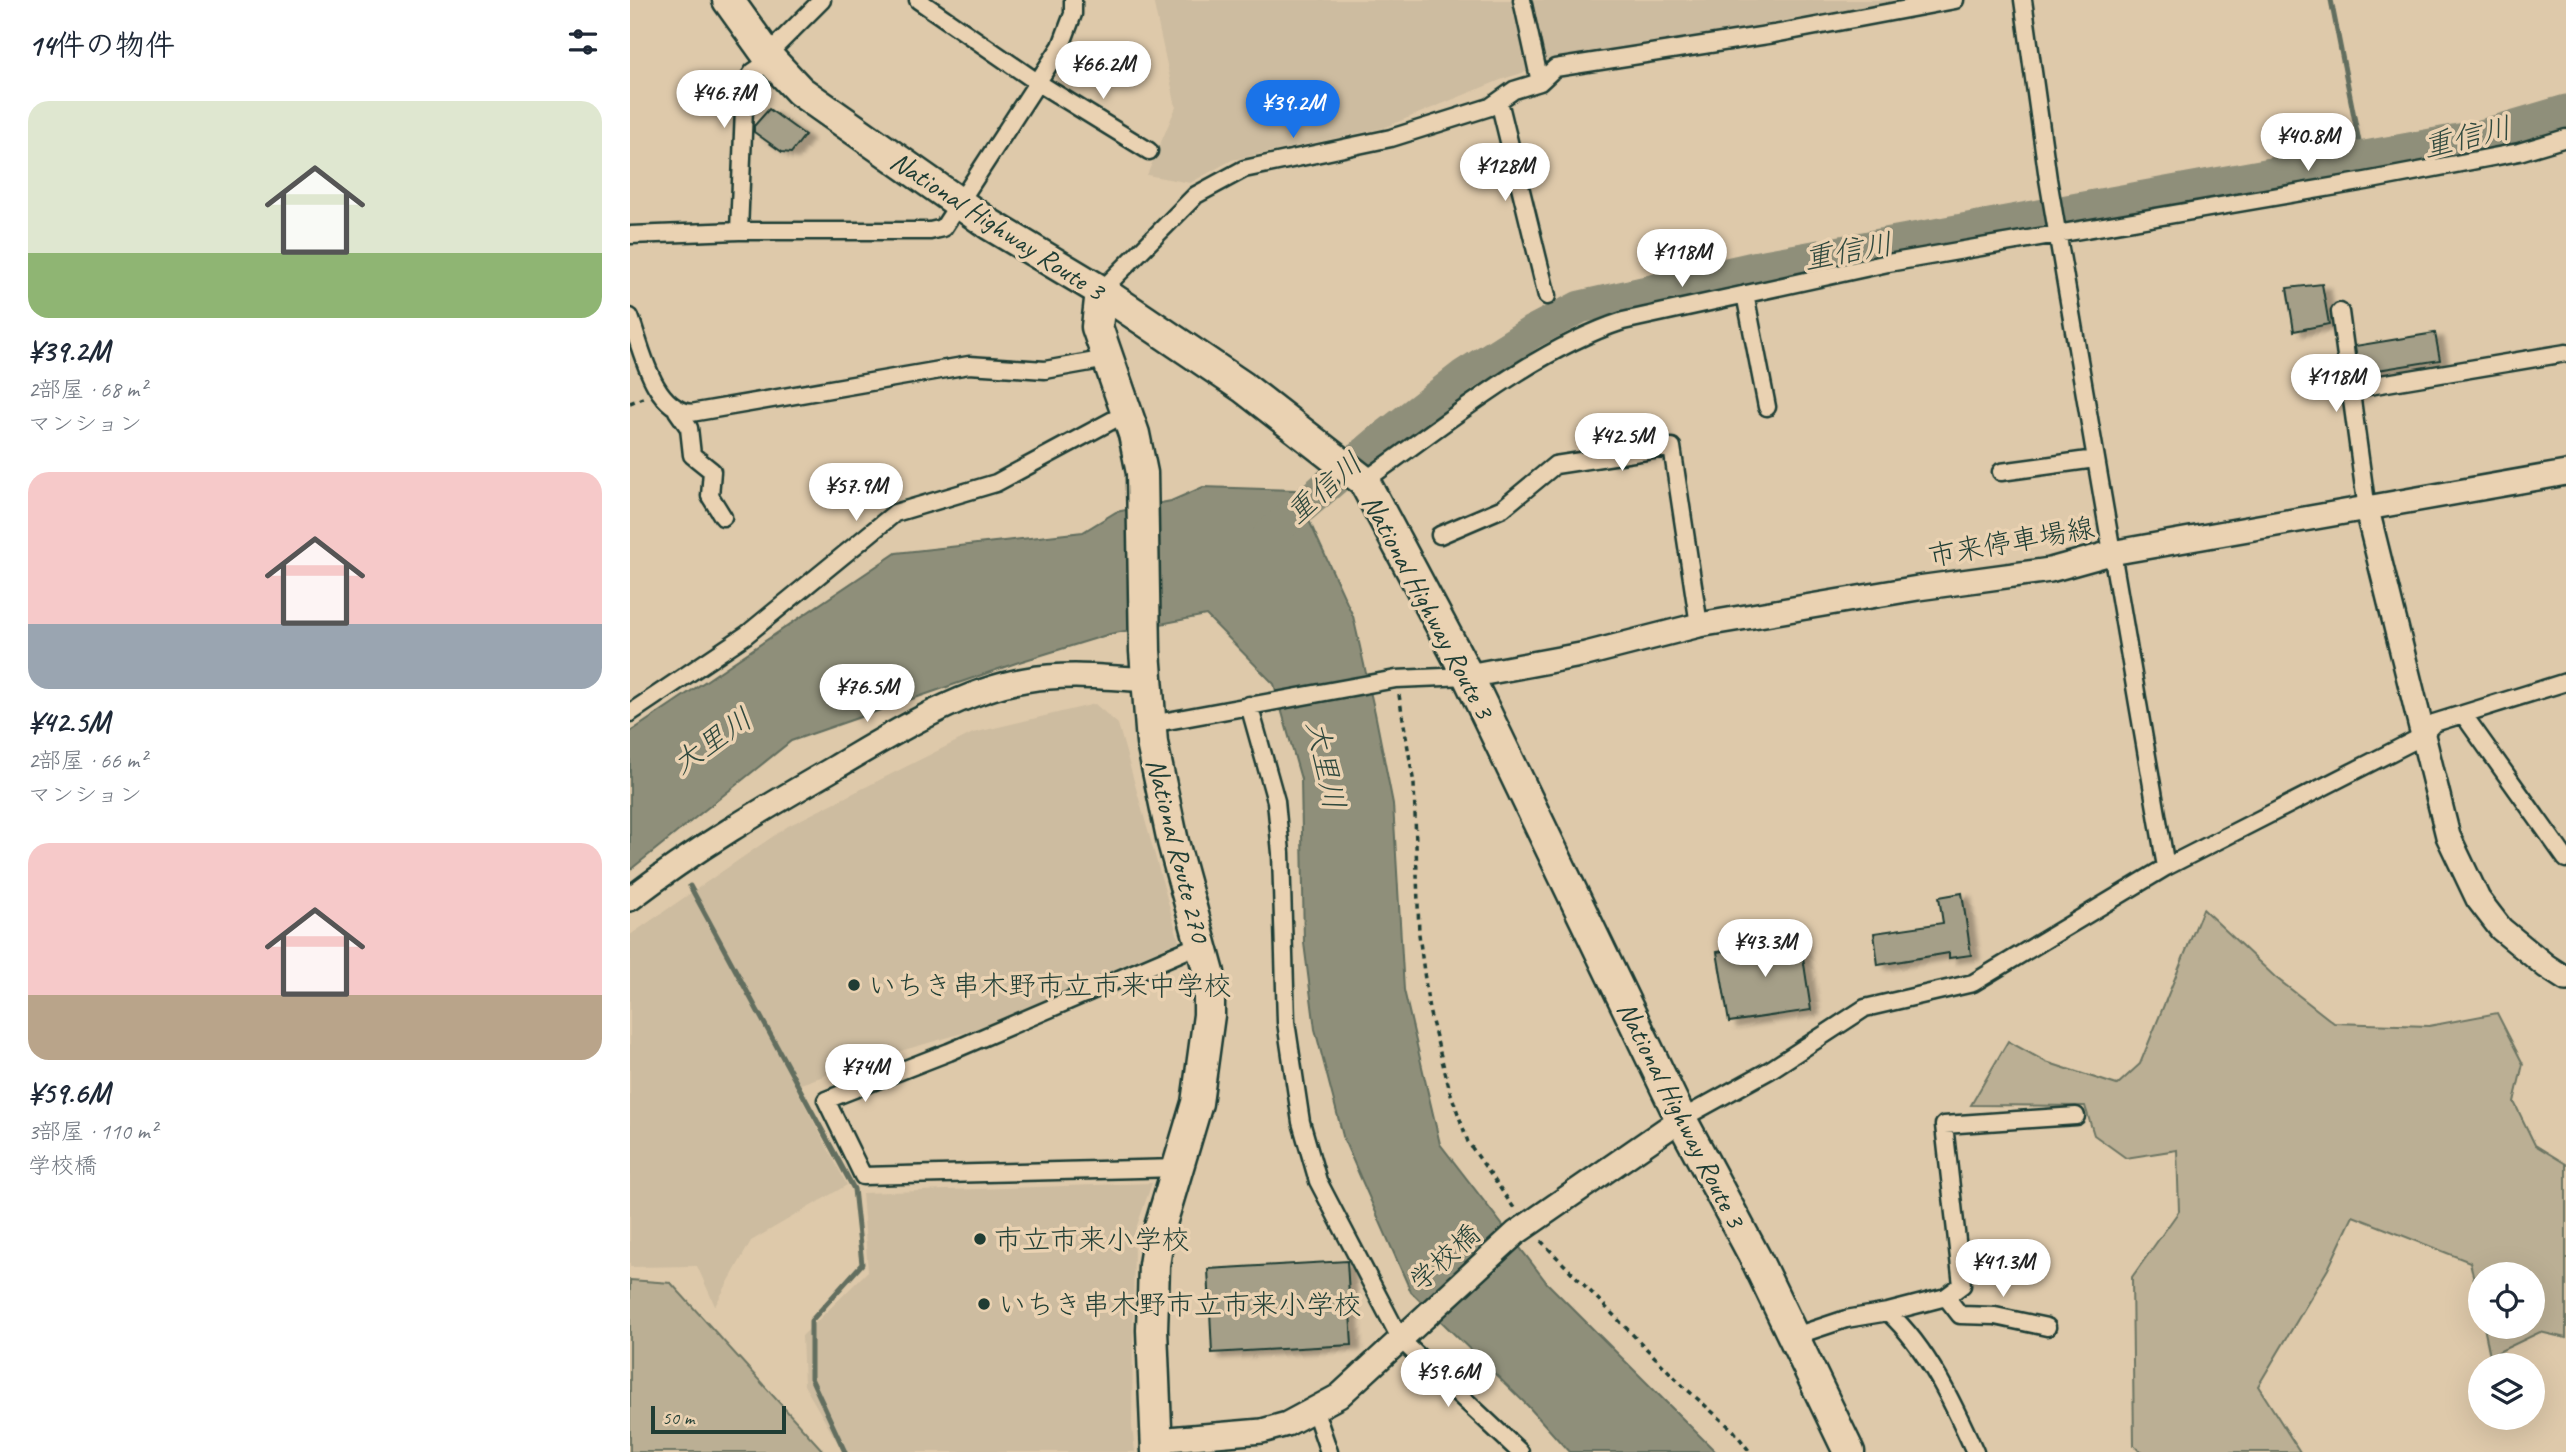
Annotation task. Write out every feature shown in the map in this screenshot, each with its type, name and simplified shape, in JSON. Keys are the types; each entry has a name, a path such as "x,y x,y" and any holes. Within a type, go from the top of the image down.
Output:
{"highway":[{"name":"National Highway Route 3","path":"728,0 769,57 800,91 1038,257 1101,292 1243,387 1364,481 1468,676 1681,1119 1758,1263 1849,1452"},
{"name":"National Route 270","path":"1101,292 1096,319 1139,454 1143,501 1146,666 1151,724 1167,819 1203,943 1210,985 1204,1060 1197,1103 1160,1227 1154,1265 1152,1330 1157,1446"}],"street":[{"path":"739,231 744,84 822,0"},
{"path":"918,0 1037,82 1149,151"},
{"path":"630,236 739,231 930,231 943,228 1061,46 1073,14 1073,0"},
{"path":"1522,0 1540,82"},
{"path":"1101,292 1196,195 1244,169 1391,138 1490,107 1514,90 1540,82 1555,68 1774,34 1955,0"},
{"path":"2023,0 2057,236 2166,867"},
{"path":"1499,101 1547,296"},
{"path":"1364,481 1507,380 1585,334 1623,321 1888,263 2366,181 2519,152 2566,138"},
{"path":"1745,295 1767,407"},
{"path":"2340,312 2367,510 2421,737 2448,836 2479,899 2501,929 2566,979"},
{"path":"630,317 658,391 689,428 692,455 712,471 710,496 723,516"},
{"path":"2351,389 2566,353"},
{"path":"677,411 691,413 970,365 1045,370 1107,359"},
{"path":"630,713 746,635 895,513 996,483 1126,413"},
{"path":"1440,535 1503,508 1555,465 1672,447 1699,625"},
{"path":"2001,472 2095,459"},
{"name":"市来停車場線","path":"1468,676 1586,654 1699,625 1918,588 2050,570 2111,553 2566,473"},
{"path":"630,899 731,828 910,724 989,690 1024,680 1087,676 1146,666"},
{"path":"1151,724 1391,680 1468,676"},
{"path":"1681,1119 1770,1070 1866,1008 1973,983 2166,867 2421,737 2434,723 2566,682"},
{"path":"1253,705 1276,801 1281,853 1286,1022 1301,1122 1318,1181 1407,1333 1520,1452"},
{"path":"2463,714 2566,859"},
{"path":"1179,1168 863,1176 826,1100 949,1052 1203,943"},
{"path":"1792,1337 1846,1319 1888,1312 1946,1297 1962,1286 1944,1125 2076,1116"},
{"name":"学校橋","path":"1157,1446 1262,1431 1315,1411 1339,1396 1522,1230 1681,1119"},
{"path":"1946,1297 1960,1315 1995,1316 2047,1327"},
{"path":"1888,1312 1905,1327 1944,1386 1975,1452"},
{"path":"1315,1411 1329,1452"}],"path":[{"path":"1391,680 1414,784 1419,934 1429,1010 1450,1091 1468,1142 1522,1230 1683,1386 1734,1431 1750,1452"}],"shaded area":[{"path":"1153,0 1899,0 1557,62 1503,79 1383,128 1232,160 1190,183 1147,175 1176,107"},
{"name":"いちき串木野市立市来中学校","path":"1095,704 1118,724 1179,941 977,1029 869,1060 795,1086 847,1185 751,1241 715,1306 697,1266 630,1267 630,935 788,826 973,733"},
{"path":"2203,909 2275,977 2334,1023 2429,1026 2497,1013 2523,1064 2514,1102 2535,1145 2566,1164 2566,1338 2545,1333 2545,1262 2470,1262 2353,1216 2328,1269 2258,1386 2300,1452 2140,1452 2134,1445 2132,1277 2179,1211 2177,1150 2126,1158 2094,1135 2085,1106 1971,1105 2008,1041 2046,1062 2117,1085 2140,1064"},
{"name":"いちき串木野市立市来小学校","path":"1152,1183 1134,1234 1132,1427 1135,1452 843,1452 804,1385 802,1336 868,1271 862,1193"},
{"path":"630,1280 671,1283 824,1452 630,1452"},
{"path":"2486,1339 2525,1339 2496,1353 2489,1353"}],"water":[{"name":"大里川","path":"1203,487 1295,490 1353,616 1393,804 1404,990 1440,1144 1547,1283 1716,1452 1569,1452 1528,1406 1411,1292 1344,1140 1315,1029 1304,943 1301,779 1274,684 1206,615 1110,634 1019,662 791,741 630,870 630,732 896,553 1083,532 1116,512 1171,501"}],"building":[{"path":"769,109 805,135 791,153 782,152 754,132 754,126"},
{"path":"2322,284 2329,324 2294,331 2287,288"},
{"path":"2435,333 2440,360 2359,373 2355,346"},
{"path":"1962,893 1971,955 1949,958 1949,953 1878,965 1874,933 1943,923 1939,897"},
{"path":"1799,931 1811,1010 1729,1022 1717,952 1771,943 1773,935"},
{"path":"1347,1261 1352,1345 1212,1353 1208,1269"}],"waterway":[{"path":"2331,0 2362,157"},
{"name":"重信川","path":"1269,535 1377,443 1463,376 1532,332 1580,307 1753,268 2481,136 2566,111"},
{"path":"690,886 854,1189 862,1264 811,1321 811,1378 845,1452"}],"place":[{"name":"いちき串木野市立市来中学校","path":"854,985"},
{"name":"市立市来小学校","path":"980,1239"},
{"name":"いちき串木野市立市来小学校","path":"984,1304"}]}
